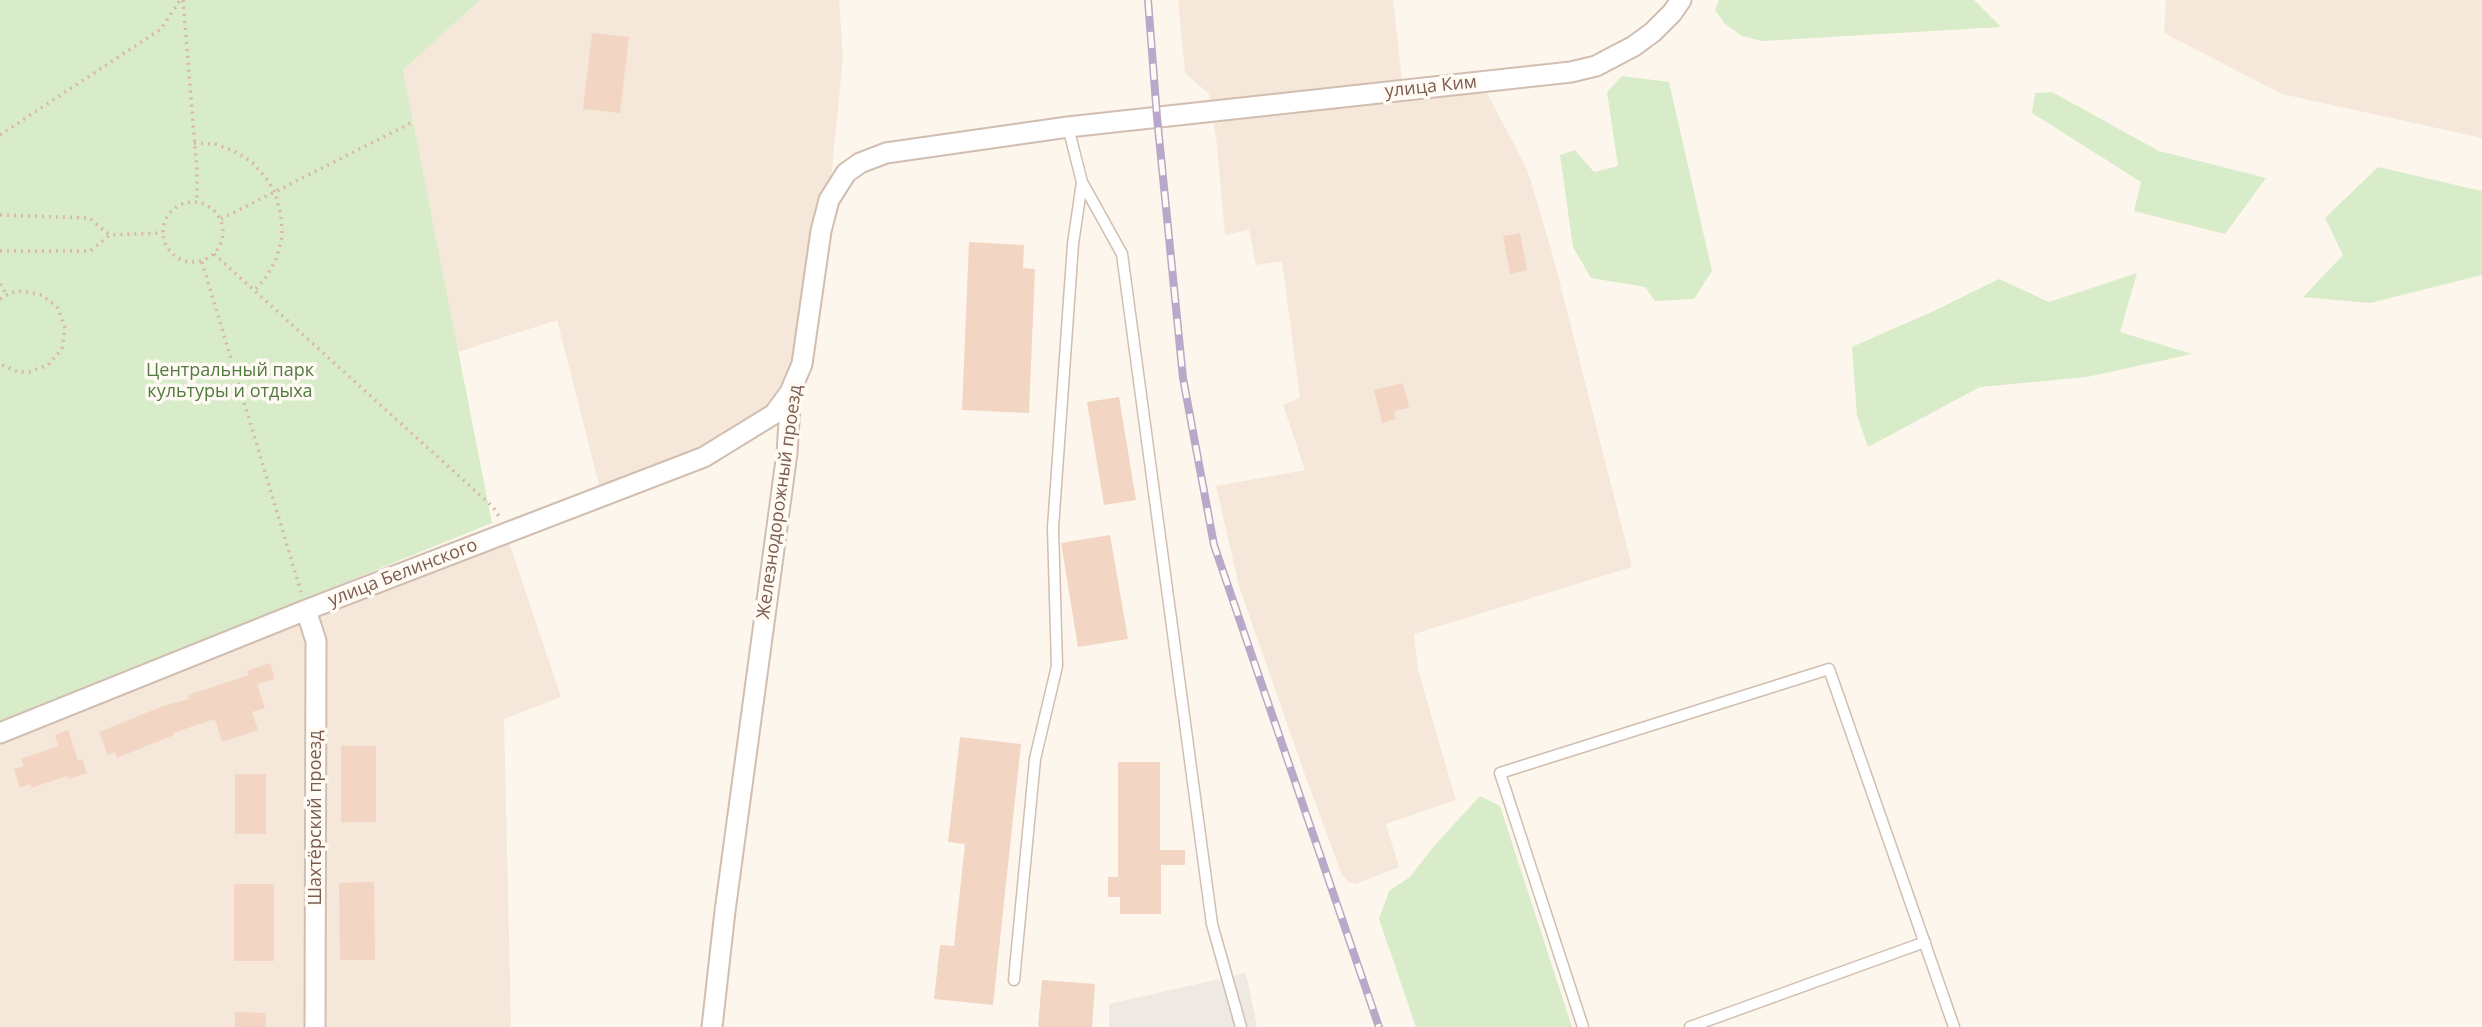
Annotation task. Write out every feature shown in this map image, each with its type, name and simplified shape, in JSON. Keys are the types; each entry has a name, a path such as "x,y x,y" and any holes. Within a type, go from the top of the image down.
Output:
{"street":[{"name":"улица Ким","path":"1157,117 1571,72 1595,66 1634,46 1653,32 1681,0"},
{"name":"Железнодорожный проезд","path":"712,1027 788,453 792,390 802,364 821,231 829,200 846,173 860,163 886,153 1157,117"},
{"name":"улица Белинского","path":"0,733 306,610 704,457 774,414 792,390"},
{"name":"Шахтёрский проезд","path":"306,610 316,641 315,1027"}],"lane":[{"path":"1068,127 1082,182 1122,254 1212,923 1241,1027"},
{"path":"1014,980 1035,759 1057,666 1054,528 1073,244 1082,182"},
{"path":"1583,1027 1500,773 1829,668 1954,1027"},
{"path":"1690,1027 1925,942"}],"path":[{"path":"0,135 151,37 167,22 181,0"},
{"path":"181,0 197,202"},
{"path":"220,219 413,122"},
{"path":"194,143 215,144 234,151 252,162 275,192 282,216 282,237 277,257 267,276 253,291"},
{"path":"197,202 209,206 220,219 224,230 223,239 214,254 202,261 186,262 177,258 165,244 163,233 167,216 181,204 197,202"},
{"path":"0,215 89,218 110,235"},
{"path":"0,251 90,251 110,235 163,233"},
{"path":"214,254 493,506 506,533"},
{"path":"202,261 306,610"},
{"path":"0,284 7,295"},
{"path":"0,299 21,291 32,291 51,300 63,317 65,338 56,358 39,370 18,372 0,364"}],"shaded area":[{"path":"480,0 839,0 843,58 829,200 802,364 774,414 602,496 557,320 458,352 403,70"},
{"path":"1178,0 1393,0 1403,90 1481,82 1527,169 1552,252 1632,567 1414,634 1418,670 1456,800 1386,824 1399,867 1356,884 1349,882 1342,875 1305,775 1239,586 1216,486 1305,470 1283,405 1300,398 1282,261 1256,265 1249,230 1225,235 1217,145 1209,94 1185,73"},
{"path":"2166,0 2482,0 2482,138 2282,94 2164,33"},
{"path":"506,533 561,697 504,719 511,1027 0,1027 0,733"},
{"path":"1246,973 1257,1027 1109,1027 1109,1004"}],"green space":[{"name":"Центральный парк культуры и отдыха","path":"0,0 480,0 403,70 492,523 0,722"},
{"path":"1719,0 1974,0 2001,27 1762,41 1742,36 1725,24 1715,10"},
{"path":"1622,76 1669,82 1712,271 1694,299 1655,301 1645,287 1591,278 1573,247 1560,155 1575,150 1594,172 1618,166 1607,92"},
{"path":"2052,92 2159,151 2266,178 2225,234 2134,211 2141,182 2032,113 2035,93"},
{"path":"2378,167 2482,191 2482,275 2370,303 2303,297 2343,255 2325,218"},
{"path":"2137,273 2120,332 2192,354 2087,377 1980,387 1868,447 1857,416 1852,347 1999,279 2049,302"},
{"path":"1480,796 1500,806 1572,1027 1416,1027 1379,919 1389,891 1410,877 1434,846"}],"building":[{"path":"592,33 629,37 620,113 583,109"},
{"path":"1520,233 1527,270 1510,274 1503,236"},
{"path":"969,242 1024,245 1023,268 1035,269 1029,413 962,410"},
{"path":"1403,383 1409,408 1394,411 1396,419 1382,423 1374,390"},
{"path":"1119,397 1136,500 1104,505 1087,402"},
{"path":"1110,535 1128,639 1078,647 1061,543"},
{"path":"270,663 275,679 257,684 265,708 252,712 258,730 222,742 215,719 173,733 174,735 117,758 115,752 108,755 99,732 163,706 189,699 188,695 249,675 247,671"},
{"path":"68,730 78,760 82,759 87,773 69,779 67,776 31,788 30,784 20,788 14,769 24,766 21,759 58,746 55,735"},
{"path":"960,737 1021,744 993,1005 934,999 940,945 954,946 965,844 948,842"},
{"path":"341,746 376,746 376,822 341,822"},
{"path":"1118,762 1160,762 1160,850 1185,850 1185,865 1161,865 1161,914 1120,914 1120,897 1108,897 1108,877 1118,877"},
{"path":"235,774 266,774 266,834 235,834"},
{"path":"374,882 375,960 340,960 339,883"},
{"path":"234,884 274,884 274,961 234,961"},
{"path":"1042,980 1095,984 1092,1027 1038,1027"},
{"path":"235,1012 266,1013 266,1027 235,1027"}],"railway":[{"path":"1148,0 1183,378 1214,545 1379,1027"}]}
